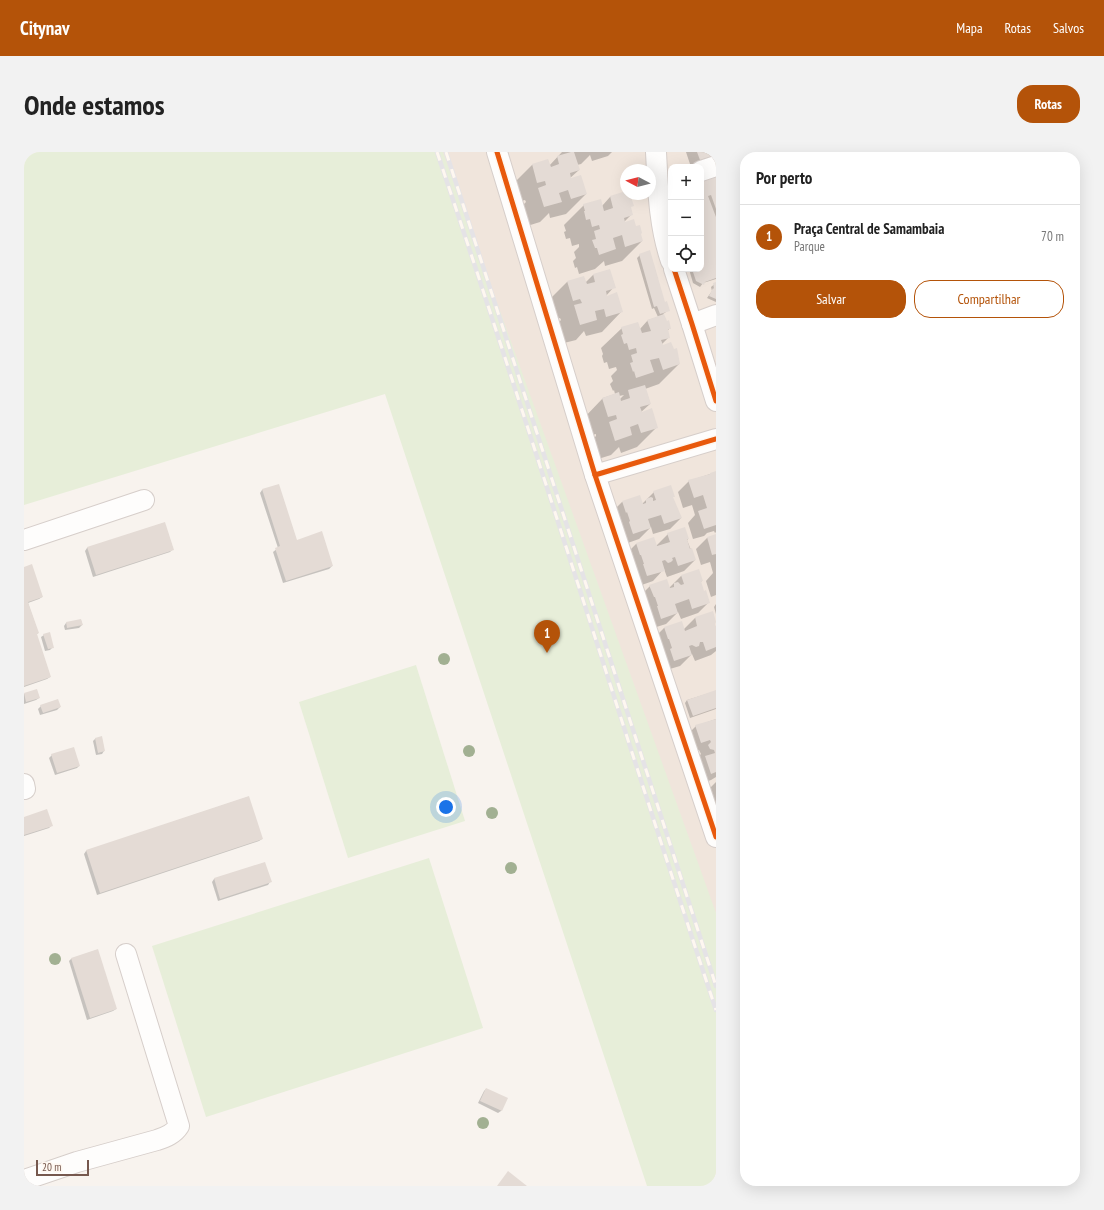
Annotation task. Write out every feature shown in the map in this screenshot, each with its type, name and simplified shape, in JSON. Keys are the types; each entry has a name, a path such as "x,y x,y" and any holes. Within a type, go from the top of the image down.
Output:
{"street":[{"path":"497,152 595,475 716,837"},
{"path":"656,152 664,182 661,216 668,253"},
{"path":"704,170 716,166"},
{"path":"675,272 716,401"},
{"path":"692,324 716,315"},
{"path":"595,475 716,439"},
{"path":"24,540 144,500"},
{"path":"24,784 24,789"},
{"path":"24,1180 77,1162 157,1140 176,1131 179,1126 126,954"}],"shaded area":[{"path":"380,152 716,152 716,1186"}],"green space":[{"path":"24,152 443,152 716,913 716,1186 647,1186 385,394 24,505"},
{"path":"416,665 465,821 348,858 299,702"},
{"path":"429,858 483,1028 206,1117 152,946"}],"building":[{"path":"574,152 580,170 570,173 571,178 581,175 587,194 571,199 568,190 559,193 562,202 544,207 538,188 546,185 545,181 537,183 532,164 548,159 551,167 559,164 557,156"},
{"path":"697,152 716,152 716,155 700,160"},
{"path":"716,177 716,209 711,195 708,196 716,217 716,278 705,282 704,285 696,281 693,272 704,272 704,182"},
{"path":"620,193 620,200 632,200 634,206 631,207 633,215 624,218 625,222 634,219 636,226 640,225 643,241 625,247 622,235 613,238 616,249 599,255 592,240 596,239 594,231 600,229 599,225 592,227 590,219 586,220 583,204 601,199 604,211 613,208 610,196"},
{"path":"650,250 665,302 667,301 670,311 660,314 657,306 654,307 639,254"},
{"path":"610,269 616,288 606,291 607,296 617,292 623,312 606,317 604,309 595,311 597,320 580,325 574,305 582,303 580,299 573,301 567,281 584,276 587,284 595,282 593,274"},
{"path":"716,282 716,299 709,296 713,288 714,289 713,283"},
{"path":"664,314 667,321 669,320 671,329 668,329 670,338 661,340 663,345 671,342 674,349 677,348 680,364 663,370 659,358 650,360 654,372 636,378 630,363 633,362 631,355 637,353 636,348 629,350 627,343 624,344 621,335 623,334 621,327 638,322 642,333 651,331 647,320"},
{"path":"645,385 651,404 640,407 642,412 652,408 658,428 641,433 638,424 630,427 632,435 615,441 609,422 617,419 616,415 608,417 602,398 619,392 621,401 630,398 628,390"},
{"path":"716,471 716,525 704,529 698,511 707,508 703,495 694,498 688,480"},
{"path":"279,484 297,540 322,531 333,566 286,581 275,548 280,546 262,489"},
{"path":"671,485 675,497 673,497 682,518 664,524 661,515 648,519 651,528 633,534 627,512 626,513 622,501 640,495 643,504 646,503 646,499 651,497 653,498 653,501 656,500 653,491"},
{"path":"165,522 174,550 96,575 87,547"},
{"path":"685,527 689,539 687,539 690,549 692,548 696,560 678,566 675,557 668,563 665,560 662,561 665,571 647,576 636,543 654,537 657,546 670,542 667,533"},
{"path":"716,534 716,554 712,555 707,537"},
{"path":"32,564 43,597 28,602 39,633 37,634 51,677 24,686 24,567"},
{"path":"699,569 703,581 701,581 704,591 706,590 710,603 692,609 689,599 675,604 678,613 661,619 655,597 649,585 667,579 670,588 674,587 674,583 678,582 681,585 684,584 681,575"},
{"path":"713,611 716,622 716,647 706,651 703,642 700,642 699,646 689,646 692,655 674,661 670,649 672,648 664,627 682,621 685,631 697,626 695,617"},
{"path":"81,619 83,625 67,628 66,622"},
{"path":"50,632 54,648 48,649 43,634"},
{"path":"37,689 40,698 26,702 24,693"},
{"path":"716,690 716,708 693,716 687,700"},
{"path":"58,699 61,707 43,713 40,705"},
{"path":"716,719 716,772 711,774 705,756 715,753 714,750 710,749 708,745 711,742 710,740 701,743 695,725"},
{"path":"102,736 105,751 98,753 95,738"},
{"path":"74,747 80,766 57,773 51,754"},
{"path":"249,796 263,839 100,893 86,850"},
{"path":"47,809 53,826 24,835 24,817"},
{"path":"265,862 272,882 220,899 214,878"},
{"path":"98,949 117,1009 90,1018 71,958"},
{"path":"486,1088 508,1098 502,1111 480,1101"},
{"path":"508,1171 527,1186 497,1186"}],"railway":[{"path":"437,152 508,366 716,1010"},
{"path":"446,152 716,986"}],"cycle path":[{"path":"497,152 595,475 716,439"},
{"path":"675,272 716,401"},
{"path":"595,475 716,837"}],"place":[{"name":"Praça Central de Samambaia","path":"547,653"}]}
